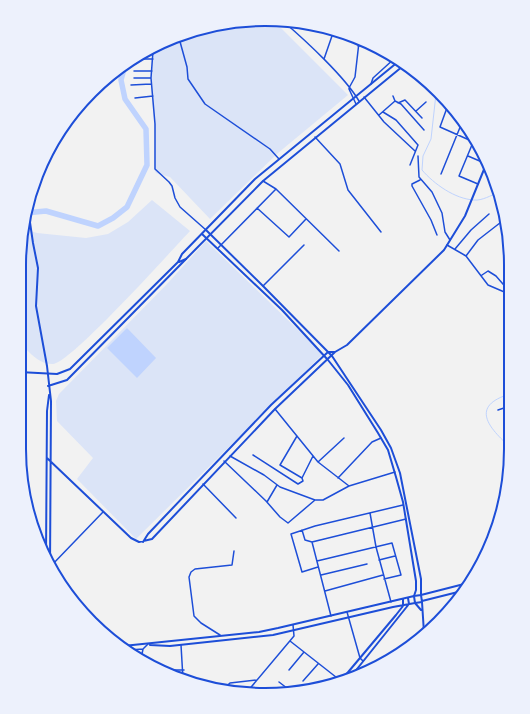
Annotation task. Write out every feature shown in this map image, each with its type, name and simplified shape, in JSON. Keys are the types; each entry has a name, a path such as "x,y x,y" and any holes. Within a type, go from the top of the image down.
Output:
{"street":[{"path":"291,28 323,60 359,101"},
{"path":"323,60 326,57 332,36"},
{"path":"180,42 181,52 186,64 188,78 205,104 270,149 279,159"},
{"path":"356,104 349,89 355,77 358,46"},
{"path":"153,54 151,78 155,124 155,170 172,186 175,198 180,207 264,286 332,356 381,430 391,448 400,474 410,519 422,588 421,610 423,629"},
{"path":"144,59 153,59"},
{"path":"370,86 373,78 390,62"},
{"path":"26,372 57,374 70,369 178,262 182,254 255,179 395,64"},
{"path":"48,386 67,380 263,181 359,101 401,68"},
{"path":"134,72 152,71"},
{"path":"134,78 151,78"},
{"path":"131,85 152,84"},
{"path":"135,98 153,96"},
{"path":"393,96 395,101 424,130"},
{"path":"364,97 393,131 415,151"},
{"path":"398,103 405,100 422,118"},
{"path":"379,115 395,101"},
{"path":"416,111 426,102"},
{"path":"447,109 440,127 468,138"},
{"path":"383,112 396,120 418,145 410,165"},
{"path":"441,174 460,126"},
{"path":"315,137 340,164 348,190 381,232"},
{"path":"472,147 459,176 478,184"},
{"path":"418,156 417,170 420,180 432,192 442,213 446,236 451,241"},
{"path":"468,156 480,161"},
{"path":"47,458 131,538 139,542 152,539 224,461 275,409 335,352 352,340 451,241 473,196 484,169"},
{"path":"420,180 412,186 431,220 437,235"},
{"path":"263,181 276,189 339,251"},
{"path":"218,248 276,189"},
{"path":"257,208 287,237 292,236 306,219"},
{"path":"455,249 471,230 489,214"},
{"path":"30,223 38,268 36,306 47,366 48,386 51,401 50,553"},
{"path":"466,256 478,240 500,223"},
{"path":"202,234 282,310 328,360 348,385 381,438 395,472 403,505 416,580 416,590 414,596 415,603 421,610"},
{"path":"264,286 304,245"},
{"path":"447,245 466,256 482,275 488,285 504,292"},
{"path":"178,262 186,259"},
{"path":"482,275 488,271 496,276 504,285"},
{"path":"143,542 148,534 271,405 328,352 335,352"},
{"path":"46,545 47,402 49,394"},
{"path":"498,410 504,408"},
{"path":"275,409 318,462 349,486"},
{"path":"297,436 280,465 302,478"},
{"path":"318,462 344,438"},
{"path":"338,478 372,442 381,438"},
{"path":"229,456 264,475 277,485 315,500 323,500 349,486 395,472"},
{"path":"253,456 299,485 303,480 302,478 313,456"},
{"path":"391,461 395,459"},
{"path":"224,461 267,502 280,517 288,523 315,500"},
{"path":"203,484 236,518"},
{"path":"267,502 277,485"},
{"path":"318,567 302,572 291,534 403,505"},
{"path":"55,562 103,512"},
{"path":"370,513 379,560 391,602"},
{"path":"302,530 306,540 312,542 406,520"},
{"path":"312,542 332,616"},
{"path":"317,561 392,543 400,575 384,579"},
{"path":"221,636 201,623 194,616 189,577 191,572 195,569 232,565 234,551"},
{"path":"379,560 395,556"},
{"path":"321,575 367,564"},
{"path":"325,591 383,576"},
{"path":"129,646 259,632 462,584"},
{"path":"148,644 160,646 182,645 294,630 422,602 456,592"},
{"path":"358,669 409,604 408,598"},
{"path":"347,673 403,606 403,599"},
{"path":"348,612 360,658 364,662"},
{"path":"252,687 294,636 293,625"},
{"path":"290,641 335,677"},
{"path":"142,654 143,649 148,644"},
{"path":"182,645 184,673"},
{"path":"135,650 143,649"},
{"path":"289,670 304,652"},
{"path":"304,681 318,663"},
{"path":"174,670 184,670"},
{"path":"228,685 230,683 257,680"},
{"path":"279,682 285,687"}],"shaded area":[{"path":"265,26 280,27 348,95 278,153 210,219 170,177 156,173 154,169 155,135 151,85 152,55 159,51 203,34 234,28"},
{"path":"152,200 190,231 121,305 79,346 63,359 53,364 44,363 37,359 26,349 26,265 29,231 37,233 86,238 108,234 128,222"},
{"path":"206,241 323,354 136,539 77,479 93,458 57,421 56,401 59,394 167,284"}],"water":[{"path":"127,328 156,358 137,378 107,348"}],"waterway":[{"path":"32,212 46,211 98,226 113,218 127,207 147,165 146,129 125,99 121,80 123,73"},
{"path":"436,98 431,139 423,156 422,170 445,190 460,197 477,200 493,195"},
{"path":"504,396 497,399 486,411 490,425 504,442"}]}
